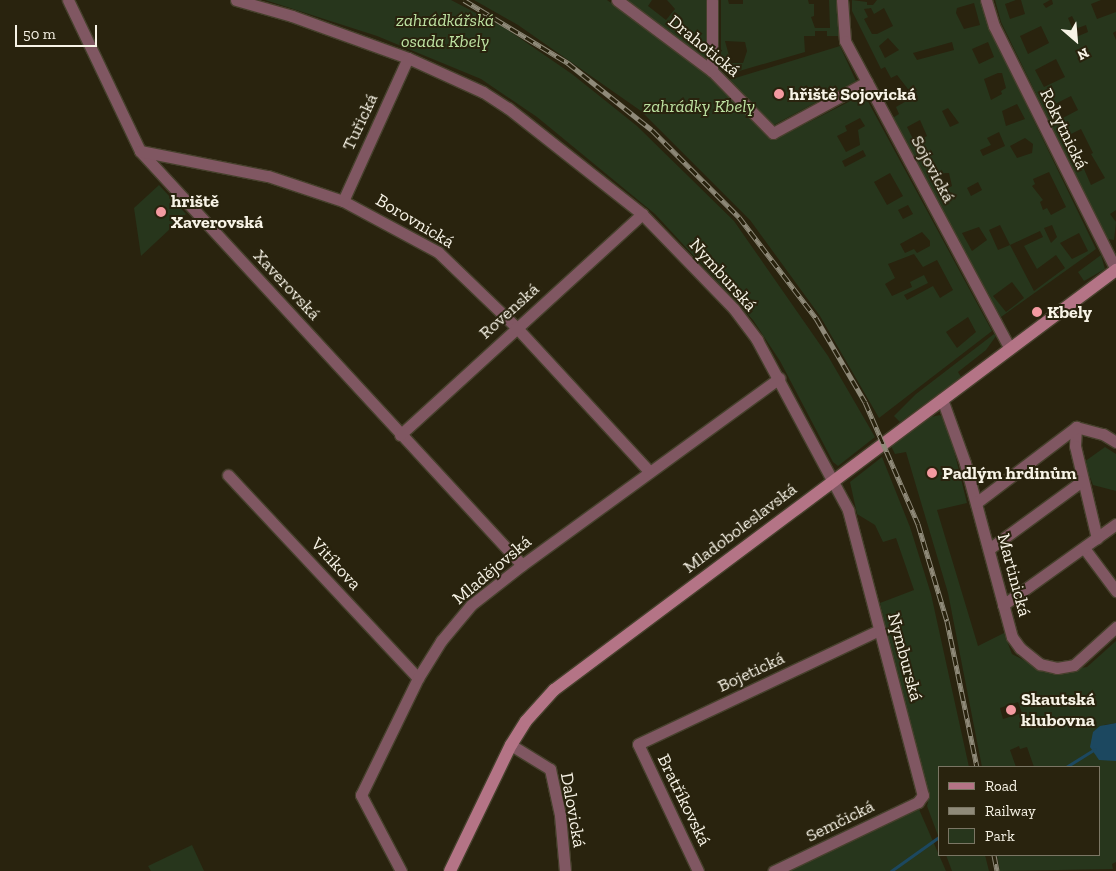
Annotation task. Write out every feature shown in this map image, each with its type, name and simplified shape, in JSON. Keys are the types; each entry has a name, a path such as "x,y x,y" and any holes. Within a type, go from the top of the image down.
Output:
{"main road":[{"name":"Mladoboleslavská","path":"450,871 511,745 539,705 559,686 1116,270"}],"street":[{"name":"Xaverovská","path":"68,0 140,151 400,435 522,565"},
{"name":"Nymburská","path":"236,0 292,16 408,58 483,92 508,108 642,214 734,309 779,378 848,510 923,795 920,801"},
{"name":"Drahotická","path":"618,0 712,71 773,133 867,82"},
{"path":"712,0 712,71"},
{"name":"Sojovická","path":"842,0 845,41 1010,348"},
{"name":"Rokytnická","path":"986,0 994,26 1116,270"},
{"name":"Tuřická","path":"343,201 408,58"},
{"name":"Borovnická","path":"140,151 268,176 343,201 438,252 516,327 650,472"},
{"name":"Rovenská","path":"400,435 516,327 642,214"},
{"name":"Mladějovská","path":"401,871 361,795 418,678 442,641 472,605 522,565 779,378"},
{"name":"Martinická","path":"942,399 976,503 1012,637 1020,648 1040,664 1057,668 1074,664 1116,627"},
{"path":"976,503 1076,427"},
{"path":"1076,427 1103,434 1116,442"},
{"path":"1076,427 1075,446 1097,538"},
{"name":"Vitíkova","path":"228,475 418,678"},
{"path":"989,549 1082,481"},
{"path":"1003,605 1116,524"},
{"path":"1084,548 1116,591"},
{"name":"Bojetická","path":"638,744 879,630"},
{"name":"Bratříkovská","path":"638,744 698,871"},
{"name":"Dalovická","path":"511,745 550,769 560,816 565,871"},
{"name":"Semčická","path":"774,871 920,801"}],"green space":[{"name":"zahrádkářská osada Kbely","path":"265,0 451,0 505,28 572,74 637,126 734,221 828,356 875,437 838,466 833,462 780,361 753,320 655,214 537,117 481,79 377,36"},
{"name":"zahrádky Kbely","path":"474,0 607,0 708,73 776,139 864,94 992,331 879,418 820,316 750,220 641,111 518,25","holes":["860,118 865,126 858,130 860,145 846,152 837,136 847,131 845,126","863,150 866,156 845,167 842,161","890,173 903,196 887,205 874,182","908,205 913,214 903,219 898,210","922,232 930,241 930,246 917,253 914,249 905,253 900,244","914,254 923,267 937,260 953,290 940,298 933,286 907,300 904,295 928,283 924,275 910,282 912,287 892,296 885,284 895,278 888,264","968,317 976,332 957,348 946,332"]},
{"path":"627,0 652,0 648,6 666,20 675,9 667,0 707,0 708,57 703,59"},
{"path":"721,0 728,0 729,4 743,4 743,0 808,0 809,4 814,4 814,16 811,17 815,28 830,28 829,0 837,0 839,36 827,36 827,31 815,31 815,36 804,36 805,52 729,74 721,65","holes":["725,41 745,42 747,51 743,63 731,63"]},
{"path":"852,0 867,2 867,5 873,5 877,0 980,0 989,28 1096,249 1001,317 891,119 899,114 896,107 910,99 911,93 897,75 891,78 885,67 881,69 852,11","holes":["974,3 980,25 964,29 956,13 957,8","871,8 874,14 884,8 893,26 877,34 872,34 864,19 868,17 864,9","888,38 899,50 885,58 879,46","952,42 954,50 917,60 913,53","988,42 994,57 979,64 972,49","1002,73 1006,88 1001,91 1002,94 991,100 984,79","1017,104 1025,119 1006,126 1002,111","948,108 959,123 950,127 942,111","920,120 927,136 915,143 907,127","999,132 1005,146 983,156 980,150 991,145 987,138","1025,138 1033,144 1032,153 1017,158 1010,146","1049,172 1066,207 1051,215 1047,208 1043,210 1040,202 1043,200 1032,186 1035,184 1033,179","949,173 952,186 939,193 931,179","978,182 982,190 971,196 967,188","1000,225 1010,245 998,250 989,230","1052,225 1057,237 1051,243 1044,228","979,227 987,240 972,251 962,233","1040,231 1043,237 1024,246 1037,269 1056,255 1065,268 1034,291 1010,245","1079,233 1088,251 1072,259 1060,243","1012,282 1024,298 1006,312 993,296"]},
{"path":"995,0 1016,0 1005,4 1010,19 1025,14 1021,0 1050,0 1043,4 1046,8 1053,4 1052,0 1101,0 1091,4 1097,19 1116,12 1116,31 1113,33 1116,40 1116,210 1110,214 1116,222 1114,240 1108,239 1001,22","holes":["1072,16 1078,28 1086,25 1088,32 1076,37 1068,18","1041,26 1049,43 1028,54 1020,36","1056,59 1065,77 1044,87 1035,70","1071,96 1078,110 1059,120 1053,105","1081,129 1093,153 1091,154 1105,178 1091,185 1080,160 1072,163 1068,154 1075,151 1067,136"]},
{"path":"840,46 856,81 772,126 729,80"},
{"path":"159,185 186,214 141,256 134,208"},
{"path":"1101,255 1105,269 1084,281 1078,272"},
{"path":"994,334 996,336 986,350 958,372 961,377 900,422 894,416 916,394"},
{"path":"940,415 947,422 967,503 937,510 978,646 1004,633 1012,654 1048,673 1087,667 1116,641 1116,723 1104,725 1116,761 1116,862 1112,864 1113,869 1000,871 997,856 1101,856 1101,766 1034,766 1027,747 1020,749 1019,746 1010,750 1016,766 982,766 948,593 906,452 895,454 891,446 931,417","holes":["1018,702 1022,713 1003,719 1000,708"]},
{"path":"1105,447 1116,454 1116,491 1093,485 1084,462"},
{"path":"882,457 910,527 931,594 969,766 938,766 938,836 927,806 928,802 880,603 914,590 896,538 883,542 875,525 857,514 850,482"},
{"path":"918,807 946,871 784,871"},
{"path":"192,845 204,871 151,871 148,866"},
{"path":"946,856 985,856 989,871 952,871"}],"water":[{"path":"1116,723 1116,761 1099,760 1090,747 1093,732 1100,726"}],"waterway":[{"path":"1068,766 1095,749"},
{"path":"891,871 938,837"}],"railway":[{"path":"464,0 568,63 652,130 739,217 816,318 865,402 918,524 947,621 977,766"},
{"path":"994,856 997,871"}],"place":[{"name":"hřiště Sojovická","path":"779,94"},
{"name":"hriště Xaverovská","path":"161,212"},
{"name":"Kbely","path":"1037,312"},
{"name":"Padlým hrdinům","path":"932,473"},
{"name":"Skautská klubovna","path":"1011,710"}]}
